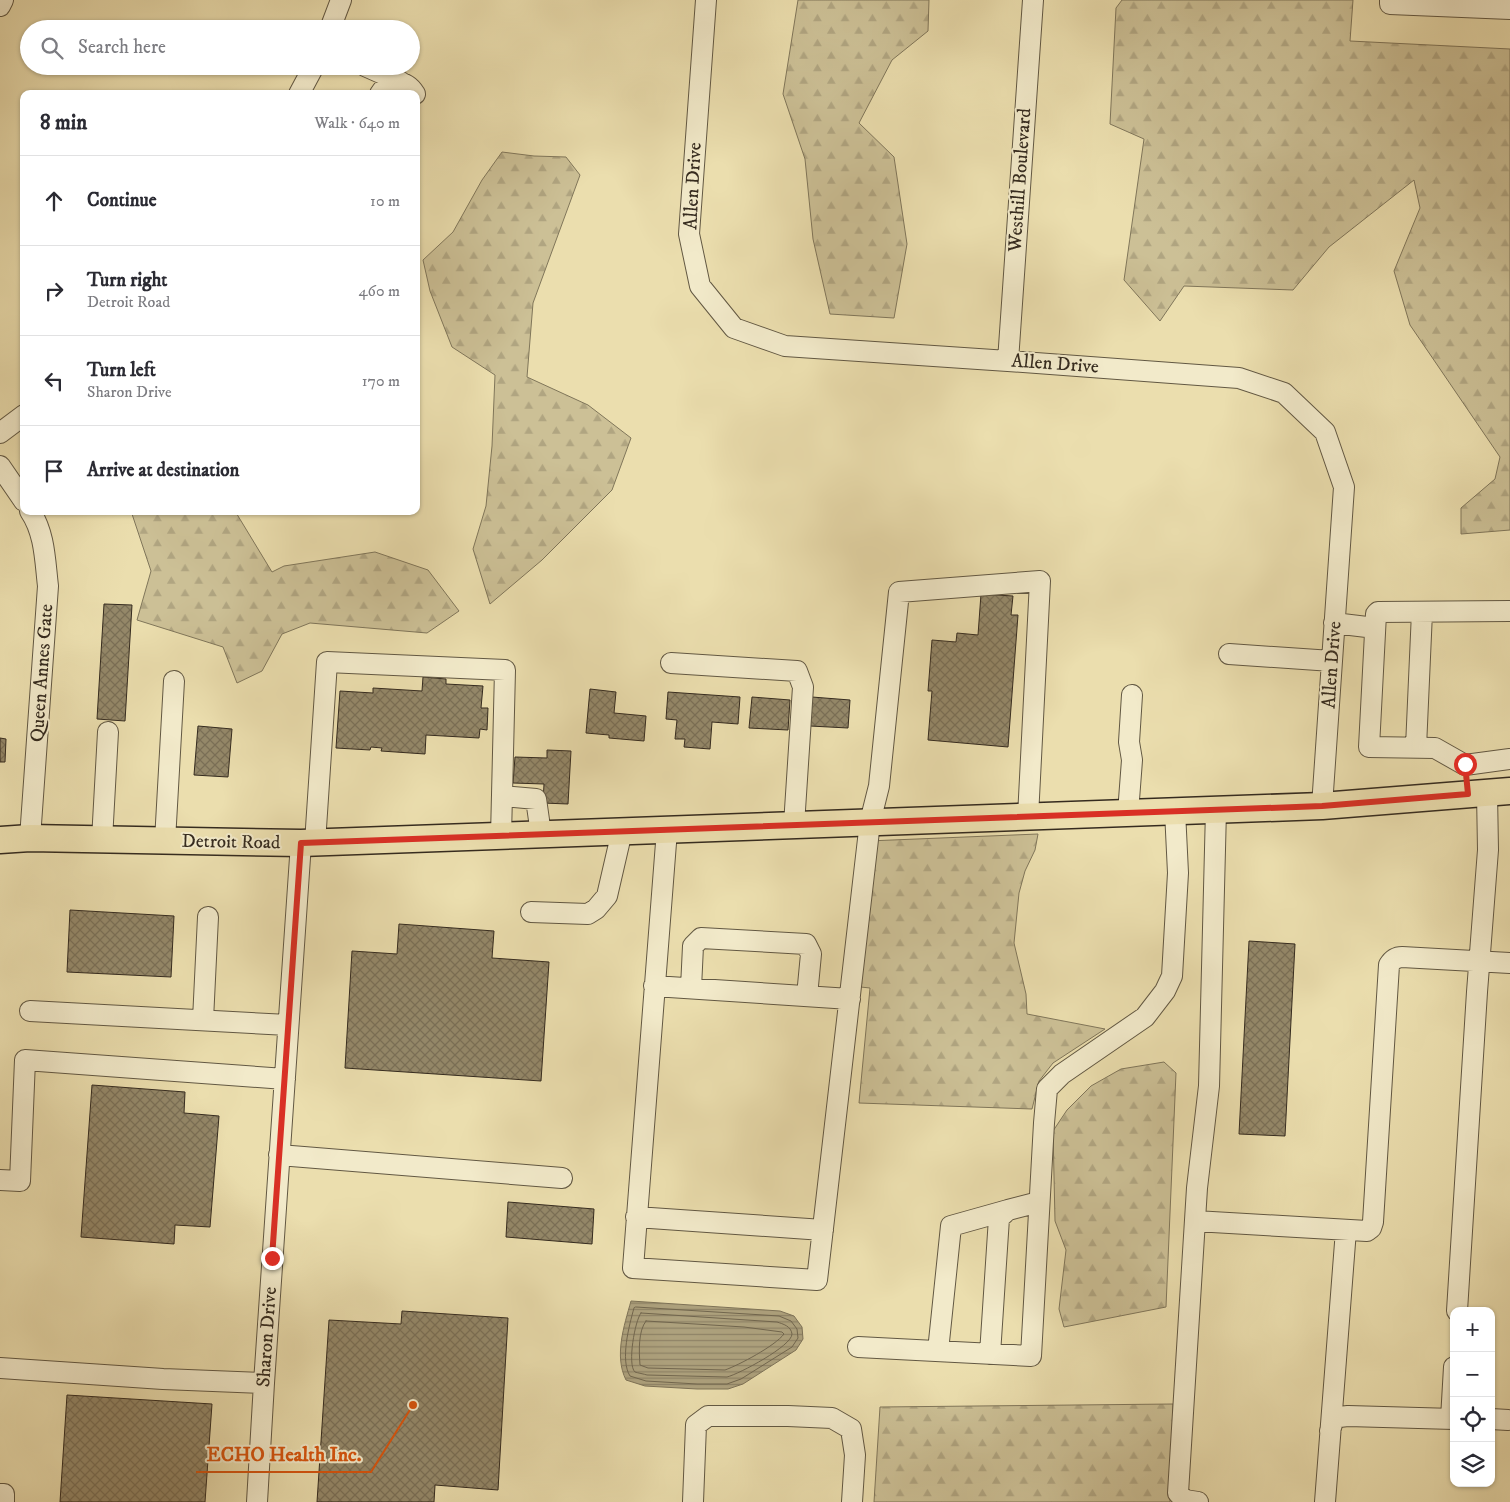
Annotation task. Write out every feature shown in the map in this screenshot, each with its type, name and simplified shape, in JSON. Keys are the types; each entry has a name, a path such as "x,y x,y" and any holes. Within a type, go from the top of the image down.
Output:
{"main road":[{"name":"Detroit Road","path":"0,840 30,838 308,843 1322,806 1488,793"}],"street":[{"path":"0,6 3,0"},
{"path":"333,20 341,0"},
{"name":"Allen Drive","path":"706,0 689,234 700,286 734,328 785,346 1239,378 1284,393 1325,432 1344,486 1322,806"},
{"name":"Westhill Boulevard","path":"1008,361 1033,0"},
{"path":"1390,0 1390,4 1439,3 1499,6"},
{"path":"301,90 309,75"},
{"path":"383,75 408,88"},
{"path":"383,90 388,84 408,88"},
{"path":"0,433 20,418"},
{"path":"0,466 20,495"},
{"name":"Queen Annes Gate","path":"30,838 48,586 44,549 33,515"},
{"path":"667,830 633,1268 817,1280 870,822 878,786 898,592 1040,581 1028,817"},
{"path":"1457,1307 1479,961 1488,850 1488,793 1465,764 1435,748 1369,747 1376,614 1378,612 1510,611"},
{"path":"1416,748 1422,612"},
{"path":"1334,623 1375,628"},
{"path":"1229,654 1332,661"},
{"name":"Sharon Drive","path":"257,1502 288,1025 327,662 506,670 502,796"},
{"path":"671,663 797,671 804,687 794,825"},
{"path":"165,841 174,681"},
{"path":"1128,813 1132,760 1129,742 1132,695"},
{"path":"102,840 108,732"},
{"path":"1465,764 1510,759"},
{"path":"501,836 502,796 536,799 541,834"},
{"path":"1198,1502 1185,1500 1178,1493 1195,1221 1209,1086 1216,810"},
{"path":"858,1347 1031,1356 1047,1089 1062,1074 1145,1017 1165,991 1172,976 1178,873 1175,811"},
{"path":"531,912 588,914 596,909 607,896 622,831"},
{"path":"203,1020 208,917"},
{"path":"691,988 693,946 700,938 806,944 810,954 807,996"},
{"path":"1195,1221 1367,1231 1371,1228 1373,1222 1389,965 1392,960 1398,957 1510,963"},
{"path":"654,986 850,1000"},
{"path":"30,1011 288,1025"},
{"path":"0,1180 20,1181 25,1060 285,1079"},
{"path":"279,1155 562,1178"},
{"path":"938,1351 951,1226 1039,1202"},
{"path":"990,1354 999,1218 1008,1210"},
{"path":"636,1217 823,1230"},
{"path":"1326,1502 1346,1230"},
{"path":"0,1368 163,1379 264,1383"},
{"path":"693,1502 696,1425 708,1416 832,1418 851,1429 855,1454 852,1502"},
{"path":"1330,1431 1333,1420 1348,1416 1450,1419"},
{"path":"0,1494 4,1494 4,1502"}],"green space":[{"path":"798,0 929,0 928,31 892,60 859,123 894,157 907,244 894,318 830,314 813,239 805,159 783,94"},
{"path":"1122,0 1353,0 1350,41 1510,49 1510,530 1461,534 1461,508 1495,479 1500,457 1410,325 1394,271 1420,208 1414,180 1329,247 1293,290 1184,286 1160,321 1124,280 1144,139 1110,124 1116,8"},
{"path":"502,152 566,157 580,175 533,303 527,377 588,405 631,438 612,490 542,560 490,604 473,549 486,506 492,446 495,375 452,347 430,291 423,260 453,232 482,180"},
{"path":"132,515 237,515 272,572 284,566 375,552 428,570 459,611 427,633 310,623 282,634 262,671 237,683 223,647 137,620 151,571"},
{"path":"1038,834 1035,850 1025,871 1019,893 1014,943 1026,994 1027,1014 1105,1029 1053,1063 1039,1081 1032,1109 859,1103 870,988 851,986 868,841"},
{"path":"1164,1062 1176,1073 1166,1307 1064,1327 1059,1309 1066,1250 1055,1221 1053,1131 1067,1110 1091,1086 1121,1069"},
{"path":"1173,1404 1170,1502 874,1502 880,1407"}],"water":[{"path":"631,1301 780,1311 794,1316 802,1327 803,1339 796,1350 743,1384 728,1389 645,1386 626,1380 622,1371 621,1341"}],"building":[{"path":"981,594 1013,596 1011,615 1018,615 1008,747 928,740 932,691 928,691 932,640 956,642 957,633 978,635"},
{"path":"104,604 132,605 125,721 97,719"},
{"path":"423,677 446,679 446,684 483,686 481,708 488,708 487,730 480,729 479,738 426,735 425,754 381,751 382,748 371,747 370,750 336,748 340,691 373,693 373,688 422,691"},
{"path":"590,689 616,692 614,713 646,716 644,741 609,738 609,735 586,733"},
{"path":"668,692 740,697 738,724 712,722 710,749 684,747 685,739 675,739 677,720 666,719"},
{"path":"752,697 790,700 788,730 749,728"},
{"path":"812,697 850,700 848,728 810,726"},
{"path":"198,726 232,729 228,777 194,775"},
{"path":"0,738 6,739 5,762 0,762"},
{"path":"547,750 571,751 568,804 543,803 544,784 513,783 515,757 547,758"},
{"path":"70,910 174,916 171,977 67,972"},
{"path":"399,924 494,931 492,958 549,962 541,1081 345,1068 352,951 397,954"},
{"path":"1249,941 1295,944 1285,1136 1239,1134"},
{"path":"92,1085 185,1092 184,1113 219,1116 210,1227 175,1225 174,1244 81,1237"},
{"path":"508,1202 594,1209 592,1244 506,1237"},
{"path":"402,1311 508,1318 498,1490 435,1485 434,1502 317,1502 329,1320 401,1324"},
{"path":"67,1395 212,1404 205,1502 60,1502"}],"place":[{"name":"ECHO Health Inc.","path":"413,1405"}],"route":[{"path":"272,1258 301,843 1322,806 1468,794 1465,764"}]}
